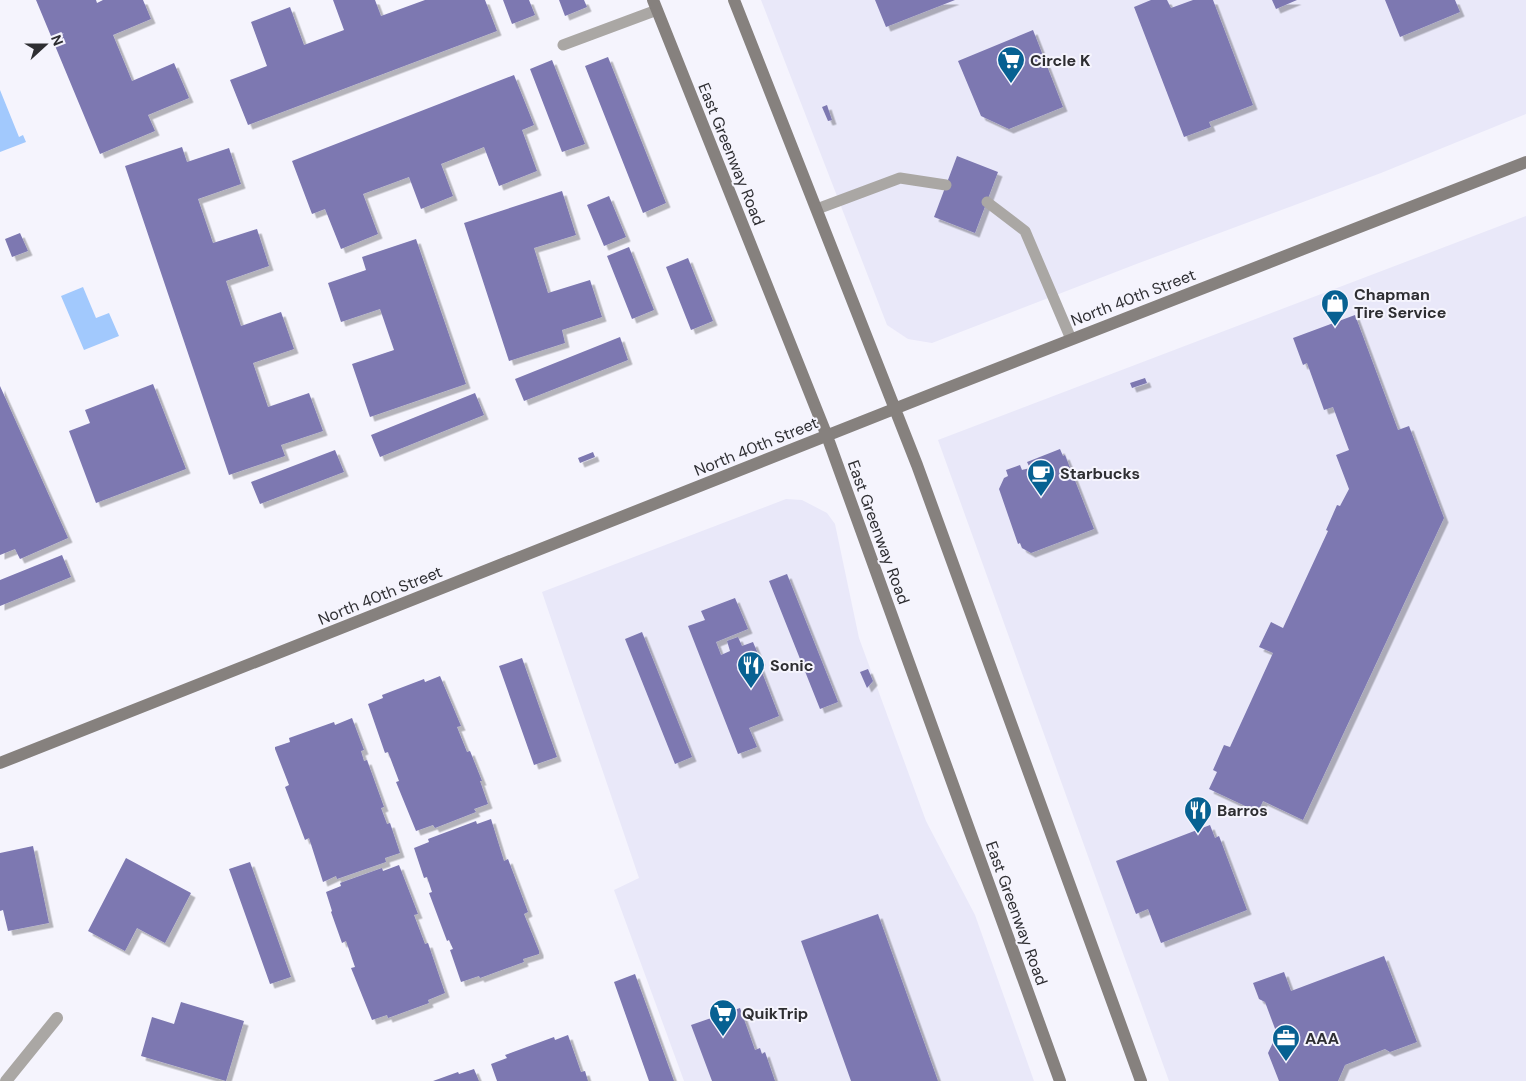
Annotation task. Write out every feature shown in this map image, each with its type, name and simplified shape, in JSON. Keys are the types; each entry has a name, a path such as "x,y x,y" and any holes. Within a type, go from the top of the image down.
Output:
{"main road":[{"path":"734,0 895,409 1053,835 1141,1081"},
{"name":"East Greenway Road","path":"655,5 827,436 1060,1081"},
{"name":"North 40th Street","path":"0,763 1071,339 1526,162"}],"street":[{"path":"6,1081 58,1018"}],"lane":[{"path":"563,45 655,5"},
{"path":"817,209 900,178 946,185"},
{"path":"987,202 1025,231 1071,339"}],"shaded area":[{"path":"761,0 1526,0 1526,114 1381,173 1139,263 932,343 908,339 887,325"},
{"path":"1526,216 1526,1081 1169,1081 938,440"},
{"path":"786,499 802,500 827,513 835,524 859,638 926,821 975,915 1034,1081 684,1081 614,890 639,878 542,592"}],"water":[{"path":"0,90 19,137 23,135 26,142 0,152"},
{"path":"83,287 96,318 109,313 119,336 84,350 61,296"}],"building":[{"path":"36,0 96,0 97,3 103,0 143,0 151,19 113,35 132,81 174,63 189,98 148,115 155,131 100,154"},
{"path":"333,0 375,0 381,16 425,0 485,0 497,31 248,125 230,80 267,66 251,22 290,7 304,45 344,30"},
{"path":"503,0 529,0 535,15 512,24"},
{"path":"559,0 584,0 587,7 565,16"},
{"path":"875,0 955,0 886,27"},
{"path":"1151,0 1167,0 1171,8 1193,0 1213,0 1253,105 1209,122 1211,127 1184,137 1134,7"},
{"path":"1272,0 1297,0 1276,9"},
{"path":"1385,0 1455,0 1460,12 1400,37"},
{"name":"Circle K","path":"1033,30 1063,107 1009,129 981,116 958,61"},
{"path":"608,57 666,203 643,213 585,66"},
{"path":"552,60 585,144 562,152 530,69"},
{"path":"514,75 534,125 522,130 537,171 499,186 484,147 441,164 453,196 421,209 409,177 363,194 378,234 341,249 325,209 312,214 292,161"},
{"path":"827,105 832,120 828,121 822,107"},
{"path":"182,147 187,162 229,148 241,184 198,199 213,243 257,229 269,266 226,281 241,326 281,312 294,349 253,363 268,407 309,393 323,431 281,445 285,456 229,475 125,166"},
{"path":"957,156 998,172 975,233 934,217"},
{"path":"562,191 576,235 534,248 548,293 590,280 602,317 562,330 565,343 509,361 464,223"},
{"path":"609,196 626,237 604,246 587,205"},
{"path":"20,233 28,251 12,257 5,239"},
{"path":"416,239 466,384 370,417 352,364 394,350 380,309 341,322 328,283 366,270 362,257"},
{"path":"629,247 654,310 632,319 607,256"},
{"path":"688,258 713,321 691,330 666,267"},
{"path":"1355,315 1398,430 1409,426 1444,518 1303,820 1263,801 1258,812 1209,789 1217,772 1213,770 1224,745 1230,747 1273,653 1259,647 1271,622 1283,628 1328,531 1326,530 1337,505 1340,506 1349,489 1336,455 1349,450 1333,407 1324,410 1307,363 1303,365 1293,338"},
{"path":"620,337 628,360 524,401 515,379"},
{"path":"1145,378 1147,383 1132,388 1130,383"},
{"path":"153,384 186,469 96,503 69,431 90,423 85,410"},
{"path":"0,386 68,538 20,559 15,549 0,555"},
{"path":"475,393 484,415 380,457 371,435"},
{"name":"Starbucks","path":"1060,449 1063,456 1065,455 1094,529 1031,553 1022,548 1020,543 1018,544 999,489 1004,478 1008,476 1006,470 1020,465 1022,470 1030,468 1027,462"},
{"path":"335,450 344,472 260,504 251,482"},
{"path":"593,452 595,457 580,463 578,458"},
{"path":"62,555 71,577 0,606 0,580"},
{"path":"787,574 838,702 820,709 769,581"},
{"path":"735,598 748,629 716,642 721,655 730,651 727,641 738,637 742,646 753,642 761,661 758,662 779,716 749,728 757,747 738,754 688,626 705,620 701,611"},
{"path":"642,632 692,757 675,764 625,639"},
{"path":"522,658 557,757 534,765 499,666"},
{"path":"868,669 873,681 867,688 860,672"},
{"path":"440,676 461,726 457,727 467,752 470,751 482,781 480,781 488,804 474,809 476,812 435,828 433,825 416,831 396,782 399,781 388,752 385,753 368,704 383,698 382,695 424,679 425,682"},
{"path":"352,718 364,750 361,751 364,761 367,760 384,807 381,808 387,824 390,823 400,853 385,858 386,862 337,879 336,876 323,882 309,838 305,840 285,787 289,785 275,747 290,742 289,738 334,722 335,725"},
{"path":"491,819 504,861 508,859 528,912 524,914 539,954 523,959 524,962 480,978 479,976 461,982 450,950 453,949 449,940 447,941 429,893 432,892 427,877 424,878 414,848 429,842 428,839 476,821 477,824"},
{"path":"1210,825 1215,838 1219,836 1247,910 1161,943 1148,909 1136,914 1116,861"},
{"path":"33,846 49,923 8,931 3,910 0,911 0,853"},
{"path":"126,858 191,893 165,943 137,928 125,951 88,931"},
{"path":"250,862 291,977 270,984 229,869"},
{"path":"399,865 418,914 414,915 425,944 428,943 445,993 428,1000 429,1003 388,1018 387,1015 372,1020 351,968 355,967 346,941 342,943 326,892 341,886 340,883 382,868 383,871"},
{"name":"QuikTrip","path":"878,914 938,1081 851,1081 801,941"},
{"path":"1384,956 1417,1042 1390,1052 1385,1049 1345,1065 1338,1081 1279,1081 1268,1053 1277,1034 1265,1002 1259,999 1253,983 1284,972 1291,991"},
{"path":"635,974 674,1081 649,1081 614,982"},
{"path":"181,1002 244,1021 226,1081 141,1056 152,1017 174,1024"},
{"name":"QuikTrip","path":"740,1008 755,1050 760,1048 762,1054 765,1052 775,1081 712,1081 691,1025"},
{"path":"568,1035 581,1072 585,1071 588,1081 497,1081 491,1064 507,1058 505,1055 554,1037 555,1040"},
{"path":"474,1069 479,1081 433,1081 458,1072 459,1074"}],"place":[{"name":"Circle K","path":"1011,84"},
{"name":"Chapman Tire Service","path":"1335,327"},
{"name":"Starbucks","path":"1041,497"},
{"name":"Sonic","path":"751,689"},
{"name":"Barros","path":"1198,834"},
{"name":"QuikTrip","path":"723,1037"},
{"name":"AAA","path":"1286,1062"}]}
